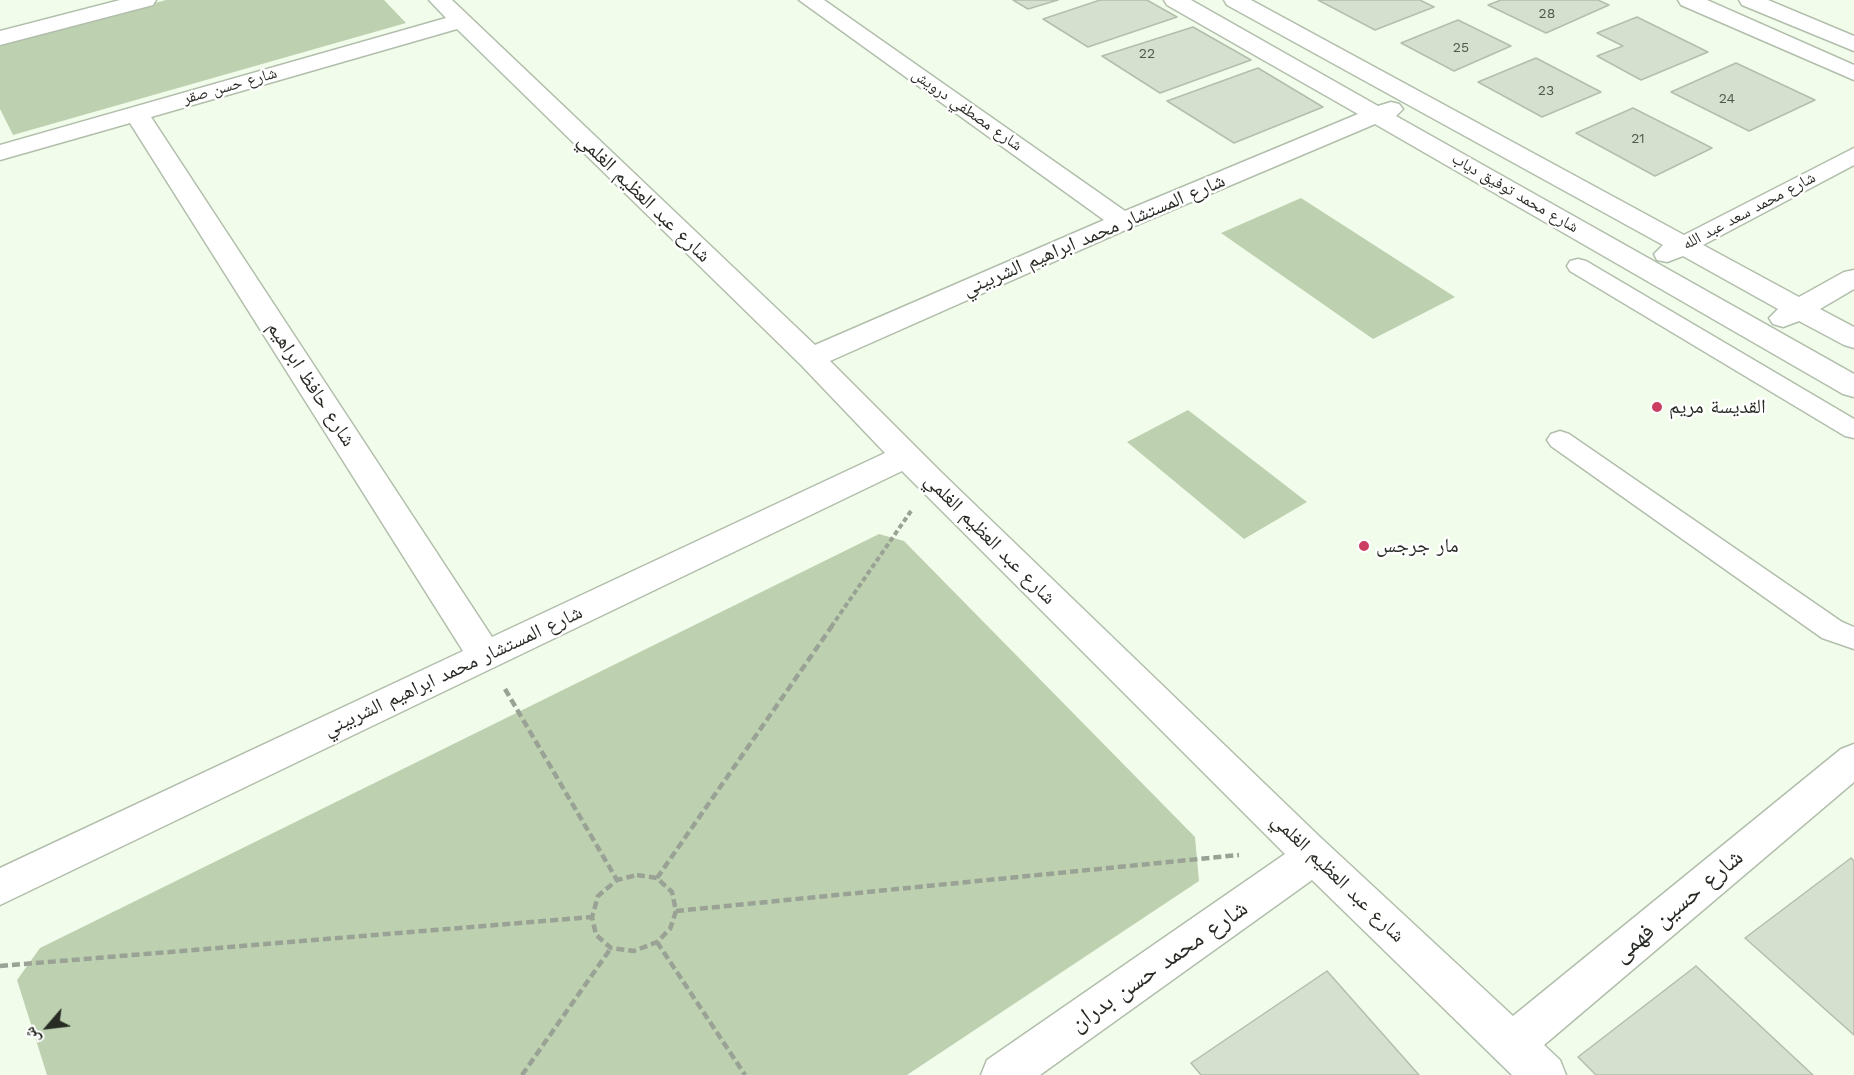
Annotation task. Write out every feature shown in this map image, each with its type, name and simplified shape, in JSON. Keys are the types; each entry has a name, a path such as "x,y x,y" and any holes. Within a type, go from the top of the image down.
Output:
{"street":[{"path":"0,17 67,0"},
{"path":"0,38 145,0"},
{"name":"شارع مصطفي درويش","path":"810,0 1123,221"},
{"name":"شارع محمد توفيق دياب","path":"1175,0 1854,387"},
{"name":"شارع محمد توفيق دياب","path":"1235,0 1854,339"},
{"path":"1689,0 1854,73"},
{"path":"1750,0 1854,44"},
{"name":"شارع حسن صقر","path":"0,153 136,113 450,10"},
{"name":"شارع عبد العظيم الغلمي","path":"450,10 811,358 931,481 1310,853 1544,1075"},
{"name":"شارع المستشار محمد ابراهيم الشربيني","path":"811,358 1123,221 1416,99"},
{"name":"شارع حافظ ابراهيم","path":"136,113 485,655"},
{"name":"شارع محمد سعد عبد الله","path":"1643,267 1854,155"},
{"path":"1758,332 1854,278"},
{"name":"شارع المستشار محمد ابراهيم الشربيني","path":"0,887 906,456"},
{"name":"شارع حسين فهمى","path":"1512,1044 1851,768"},
{"name":"شارع محمد حسن بدران","path":"1003,1075 1310,853"}],"lane":[{"path":"1578,266 1854,430"},
{"path":"1560,440 1832,630 1854,638"}],"path":[{"path":"657,878 931,481"},
{"path":"485,655 617,880"},
{"path":"676,911 1310,853"},
{"path":"637,875 657,878 672,892 676,911 670,929 657,942 634,951 611,948 596,935 591,917 598,896 617,880 637,875"},
{"path":"0,966 591,917"},
{"path":"657,942 745,1075"},
{"path":"522,1075 611,948"}],"green space":[{"path":"166,0 384,0 406,23 13,135 0,109 0,44"},
{"path":"1301,198 1455,297 1373,339 1221,233"},
{"path":"1188,410 1307,502 1244,539 1127,442"},
{"path":"879,534 904,541 1195,837 1199,881 907,1075 47,1075 17,980 40,948"}],"building":[{"path":"1013,0 1058,0 1028,9"},
{"path":"1100,0 1147,0 1177,17 1088,47 1043,19"},
{"path":"1318,0 1420,0 1434,7 1375,30"},
{"path":"1501,0 1598,0 1609,5 1546,33 1488,5"},
{"path":"1637,17 1708,52 1641,80 1597,56 1623,46 1597,33"},
{"path":"1458,20 1511,46 1454,71 1401,43"},
{"path":"1193,27 1251,60 1160,93 1102,56"},
{"path":"1536,58 1601,92 1542,117 1478,82"},
{"path":"1736,63 1815,100 1749,131 1671,92"},
{"path":"1258,68 1323,107 1234,143 1167,101"},
{"path":"1633,108 1712,148 1655,176 1576,133"},
{"path":"1851,858 1854,861 1854,1035 1745,938"},
{"path":"1696,966 1813,1075 1596,1075 1578,1057"},
{"path":"1327,971 1419,1075 1201,1075 1191,1063"}],"place":[{"name":"القديسة مريم","path":"1657,407"},
{"name":"مار جرجس","path":"1364,546"}]}
